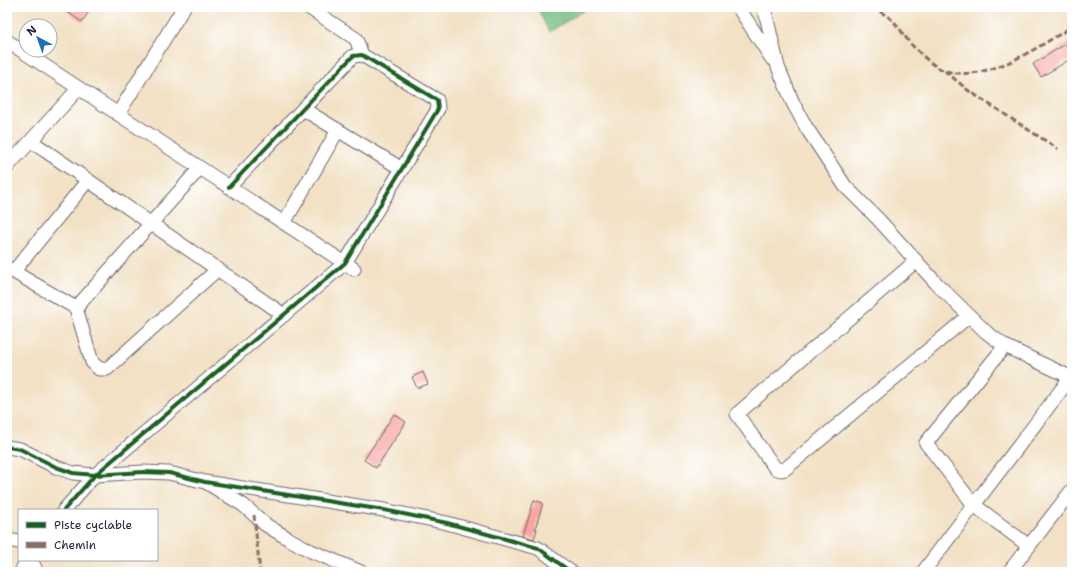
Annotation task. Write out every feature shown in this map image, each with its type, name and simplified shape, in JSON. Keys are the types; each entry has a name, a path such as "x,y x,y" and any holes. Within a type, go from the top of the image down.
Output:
{"street":[{"path":"118,114 184,7"},
{"path":"308,7 356,39 362,55"},
{"path":"738,7 778,67 806,127 845,186 986,332 1005,346 1072,378 923,572"},
{"path":"764,7 778,67"},
{"path":"8,44 79,88 350,266"},
{"path":"65,509 95,475 284,315 350,266 402,169 438,109 437,100 362,55 353,56 229,187"},
{"path":"7,166 79,88"},
{"path":"303,109 402,169"},
{"path":"284,223 338,130"},
{"path":"31,141 284,315"},
{"path":"76,308 200,168"},
{"path":"88,180 10,270 76,308 92,362 99,369 107,369 218,269"},
{"path":"916,261 736,414 775,468 781,470 785,469 969,316"},
{"path":"1005,346 926,443 974,505 1029,546"},
{"path":"8,449 20,449 56,467 73,473 95,475 143,472 169,473 205,482 362,506 448,524 538,548 571,572"},
{"path":"205,482 243,505 266,525 289,540 361,572"},
{"path":"1009,572 1072,490"},
{"path":"7,540 18,542"},
{"path":"20,572 26,561"},
{"path":"32,561 37,572"}],"green space":[{"path":"537,7 589,7 549,32"}],"building":[{"path":"60,7 92,7 82,22"},
{"path":"1072,40 1072,58 1041,77 1033,64"},
{"path":"423,372 428,384 417,388 412,377"},
{"path":"394,414 406,422 376,468 364,460"},
{"path":"534,500 543,503 535,529 537,529 534,539 523,536"}],"marked path":[{"path":"872,7 892,20 913,46 934,65 942,70 962,73 978,72 995,68 1012,61 1072,27"},
{"path":"945,71 969,91 1058,149"},
{"path":"254,515 260,572"}],"cycle path":[{"path":"65,509 95,475 345,263 438,109 437,100 362,55 353,56 229,187"},
{"path":"7,447 20,449 56,467 73,473 95,475 143,472 169,473 205,482 384,510 447,523 538,548 571,572"}]}
